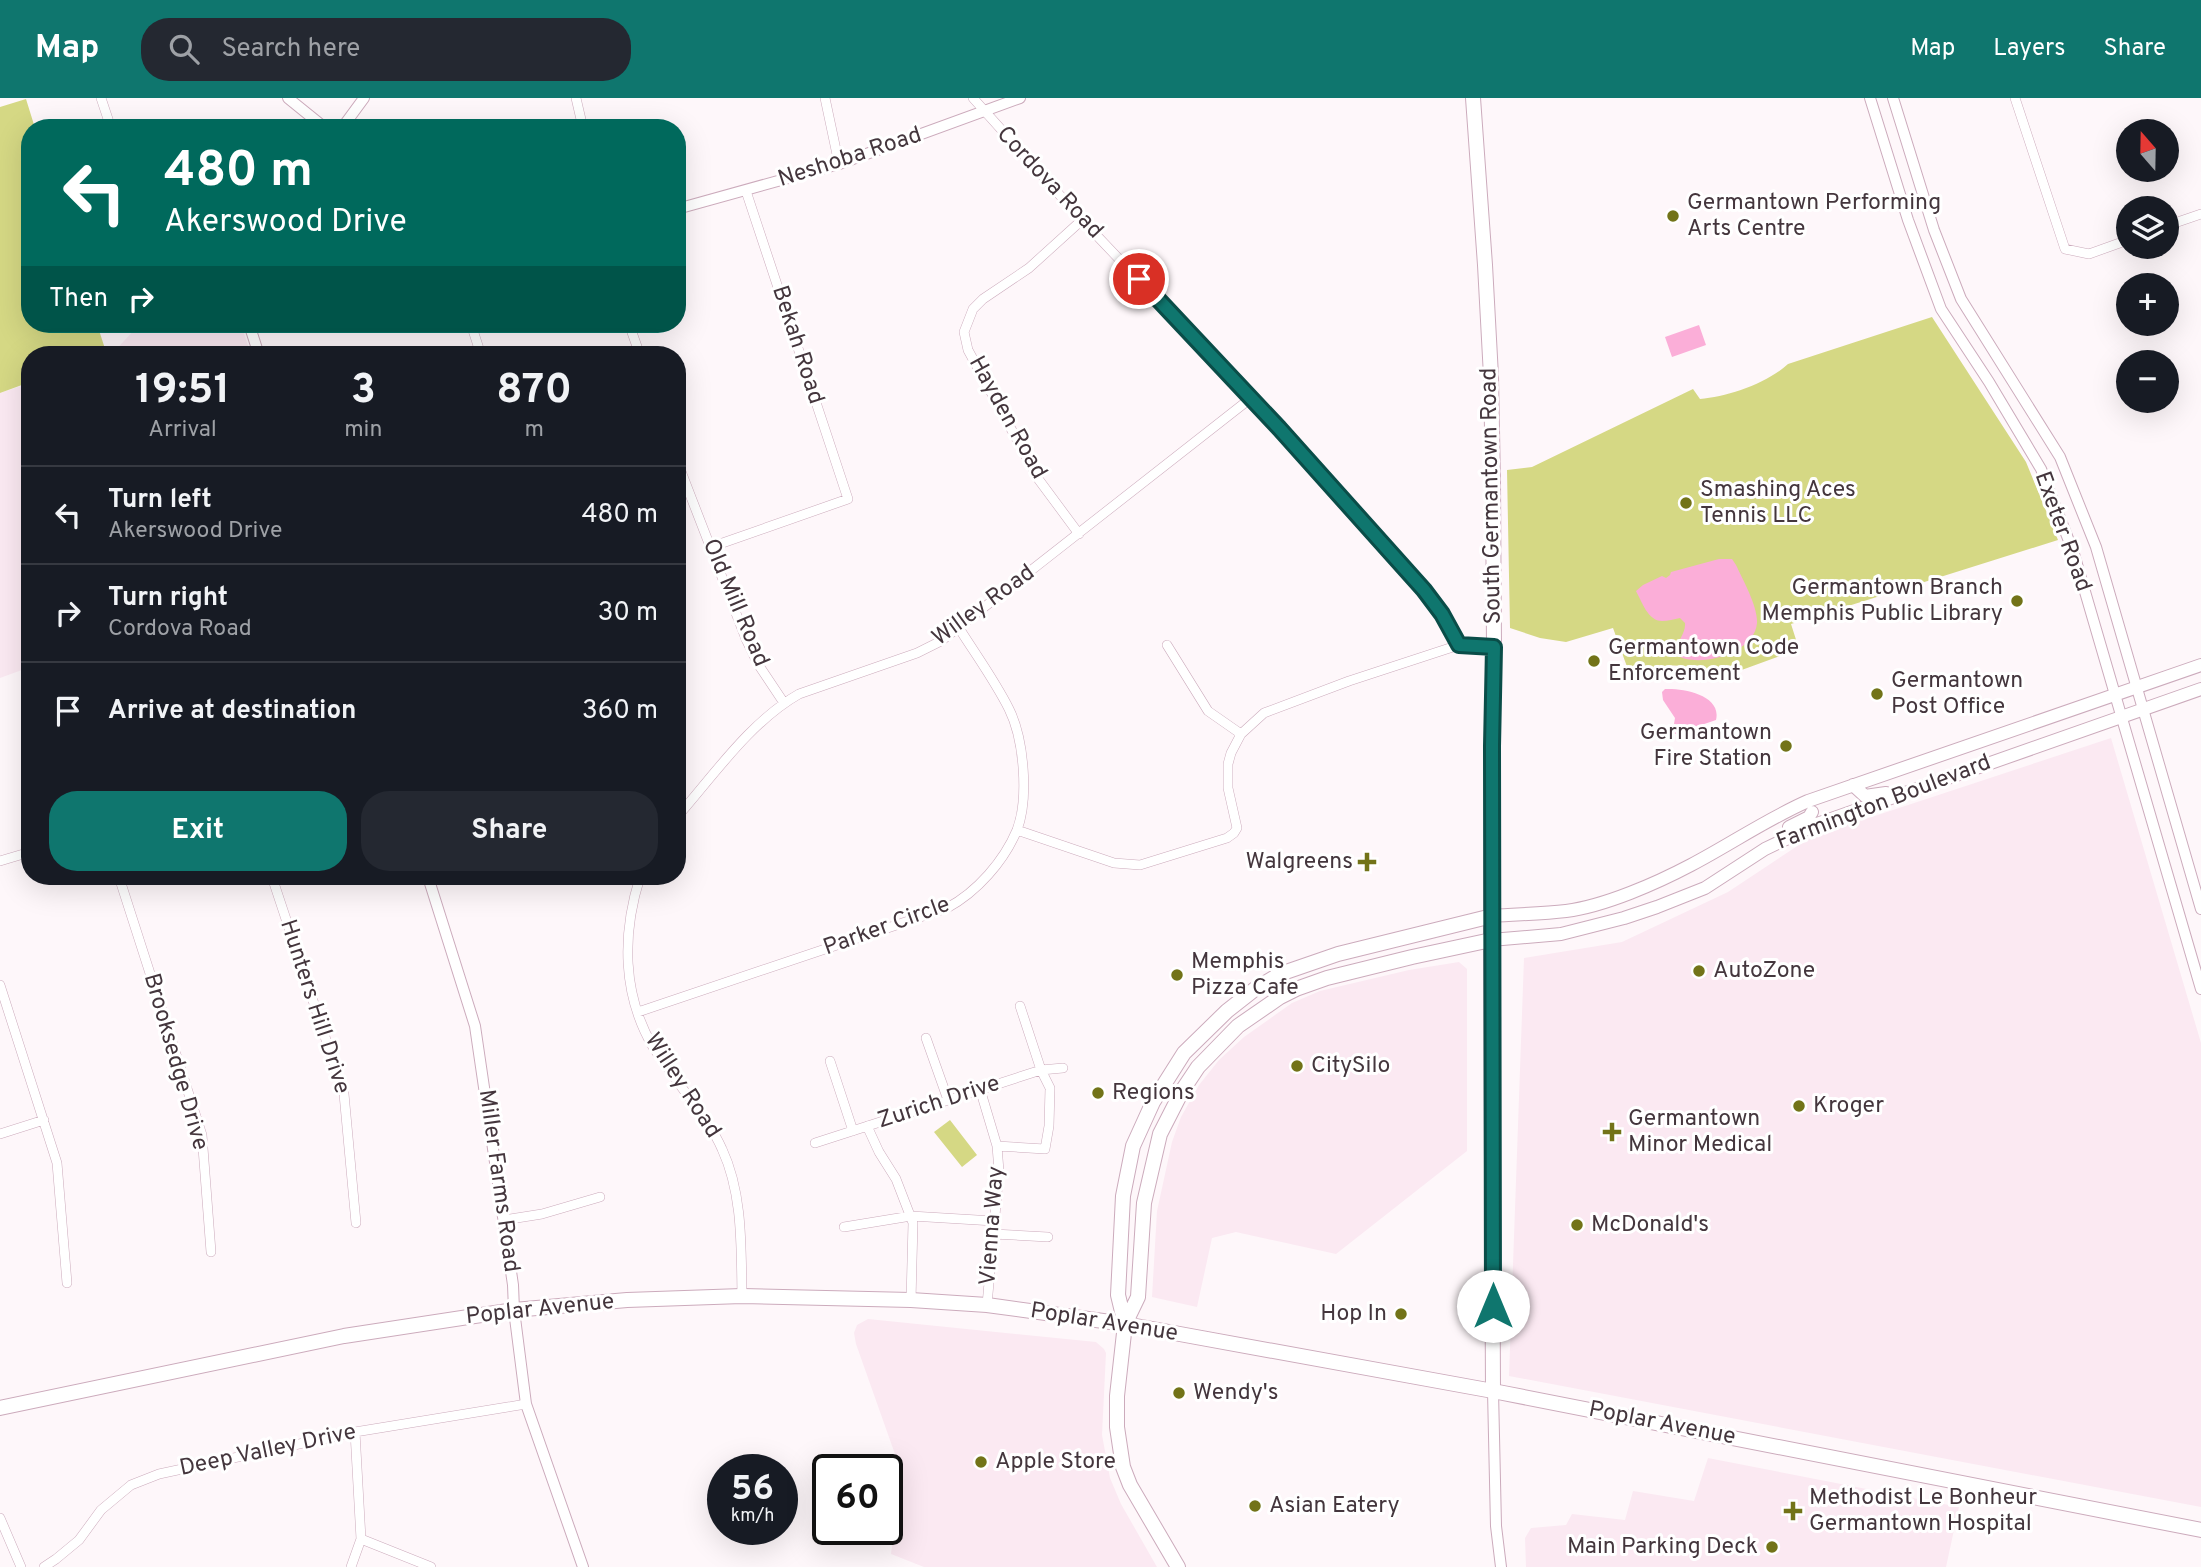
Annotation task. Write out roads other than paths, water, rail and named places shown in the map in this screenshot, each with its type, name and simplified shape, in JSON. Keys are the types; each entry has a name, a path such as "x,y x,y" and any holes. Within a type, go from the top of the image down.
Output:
{"main road":[{"name":"South Germantown Road","path":"1473,98 1491,376 1494,647 1491,940 1493,1391"},
{"name":"Farmington Boulevard","path":"1491,940 1561,934 1623,919 1705,888 1788,837 1813,812 1853,785 2201,665"},
{"name":"Farmington Boulevard","path":"1492,916 1568,911 1602,902 1692,865 1763,823 1918,788 2201,689"},
{"path":"1943,753 1951,776"},
{"path":"1853,785 1865,796 1918,788"},
{"path":"1125,1324 1118,1294 1123,1196 1133,1146 1153,1102 1184,1053 1227,1011 1280,974 1338,954 1492,916"},
{"path":"1178,1567 1136,1498 1121,1458 1117,1427 1117,1396 1125,1324 1138,1297 1144,1203 1160,1134 1198,1067 1238,1026 1296,989 1326,978 1491,940"},
{"name":"Poplar Avenue","path":"0,1408 344,1336 514,1310 627,1300 742,1296 911,1300 987,1305 1125,1324 1493,1391 2201,1530"}],"street":[{"path":"101,98 108,119"},
{"path":"288,98 314,119"},
{"path":"349,119 364,98"},
{"path":"576,98 581,119"},
{"path":"825,98 839,164"},
{"name":"Cordova Road","path":"973,98 1082,219 1251,398 1434,601 1459,645"},
{"name":"Neshoba Road","path":"686,207 839,164 1020,98"},
{"name":"Exeter Road","path":"1870,98 1908,220 1941,309 2041,469 2074,554 2201,989"},
{"name":"Exeter Road","path":"1893,98 1934,230 1961,299 2062,462 2096,547 2201,909"},
{"path":"2015,98 2065,249 2089,254 2116,244"},
{"name":"Bekah Road","path":"711,547 848,499 746,191"},
{"path":"2179,222 2201,214"},
{"name":"Hayden Road","path":"1079,534 1039,480 968,350 964,332 973,309 983,299 1029,268 1082,219"},
{"name":"Willey Road","path":"686,807 761,721 784,703 810,690 917,653 941,641 1251,398"},
{"name":"Old Mill Road","path":"686,484 746,639 758,664 784,703"},
{"name":"Parker Circle","path":"638,1012 947,908 965,896 995,867 1017,830 1021,817 1024,771 1019,737 1010,710 959,628"},
{"path":"1167,645 1208,711 1241,734"},
{"path":"1017,830 1114,863 1140,865 1227,838 1237,828 1227,776 1231,753 1241,734 1264,713 1459,645 1494,647"},
{"path":"0,861 21,855"},
{"name":"Brooksedge Drive","path":"121,885 202,1135 211,1252"},
{"name":"Hunters Hill Drive","path":"275,885 344,1094 356,1223"},
{"name":"Miller Farms Road","path":"431,885 475,1026 513,1285 526,1404 583,1567"},
{"name":"Willey Road","path":"638,885 627,937 629,974 638,1012 654,1048 714,1131 726,1158 737,1196 742,1296"},
{"path":"0,985 57,1163 67,1283"},
{"name":"Vienna Way","path":"997,1146 1045,1149 1049,1126 1050,1088 1041,1070 1020,1006"},
{"path":"926,1038 948,1100"},
{"path":"830,1061 853,1130"},
{"name":"Zurich Drive","path":"815,1143 1041,1070 1063,1068"},
{"name":"Vienna Way","path":"980,1090 997,1146 998,1187 987,1305"},
{"path":"0,1134 44,1120"},
{"path":"867,1126 879,1152 896,1178 913,1223 911,1300"},
{"path":"504,1220 542,1214 600,1197"},
{"path":"844,1227 911,1216 994,1221"},
{"path":"993,1234 1048,1237"},
{"name":"South Germantown Road","path":"1493,1391 1496,1526 1501,1567"},
{"name":"Deep Valley Drive","path":"44,1567 79,1539 101,1510 131,1485 159,1474 355,1432 526,1404"},
{"path":"351,1567 361,1539 355,1432"},
{"path":"0,1518 21,1567"},
{"path":"361,1539 431,1567"}],"place":[{"name":"Germantown Performing Arts Centre","path":"1673,216"},
{"name":"Smashing Aces Tennis LLC","path":"1686,503"},
{"name":"Germantown Branch Memphis Public Library","path":"2017,601"},
{"name":"Germantown Code Enforcement","path":"1594,661"},
{"name":"Germantown Post Office","path":"1877,694"},
{"name":"Germantown Fire Station","path":"1786,746"},
{"name":"Walgreens","path":"1367,862"},
{"name":"AutoZone","path":"1699,971"},
{"name":"Memphis Pizza Cafe","path":"1177,975"},
{"name":"CitySilo","path":"1297,1066"},
{"name":"Regions","path":"1098,1093"},
{"name":"Kroger","path":"1799,1106"},
{"name":"Germantown Minor Medical","path":"1612,1132"},
{"name":"McDonald's","path":"1577,1225"},
{"name":"Hop In","path":"1401,1314"},
{"name":"Wendy's","path":"1179,1393"},
{"name":"Apple Store","path":"981,1462"},
{"name":"Asian Eatery","path":"1255,1506"},
{"name":"Methodist Le Bonheur Germantown Hospital","path":"1793,1511"},
{"name":"Main Parking Deck","path":"1772,1547"}]}
